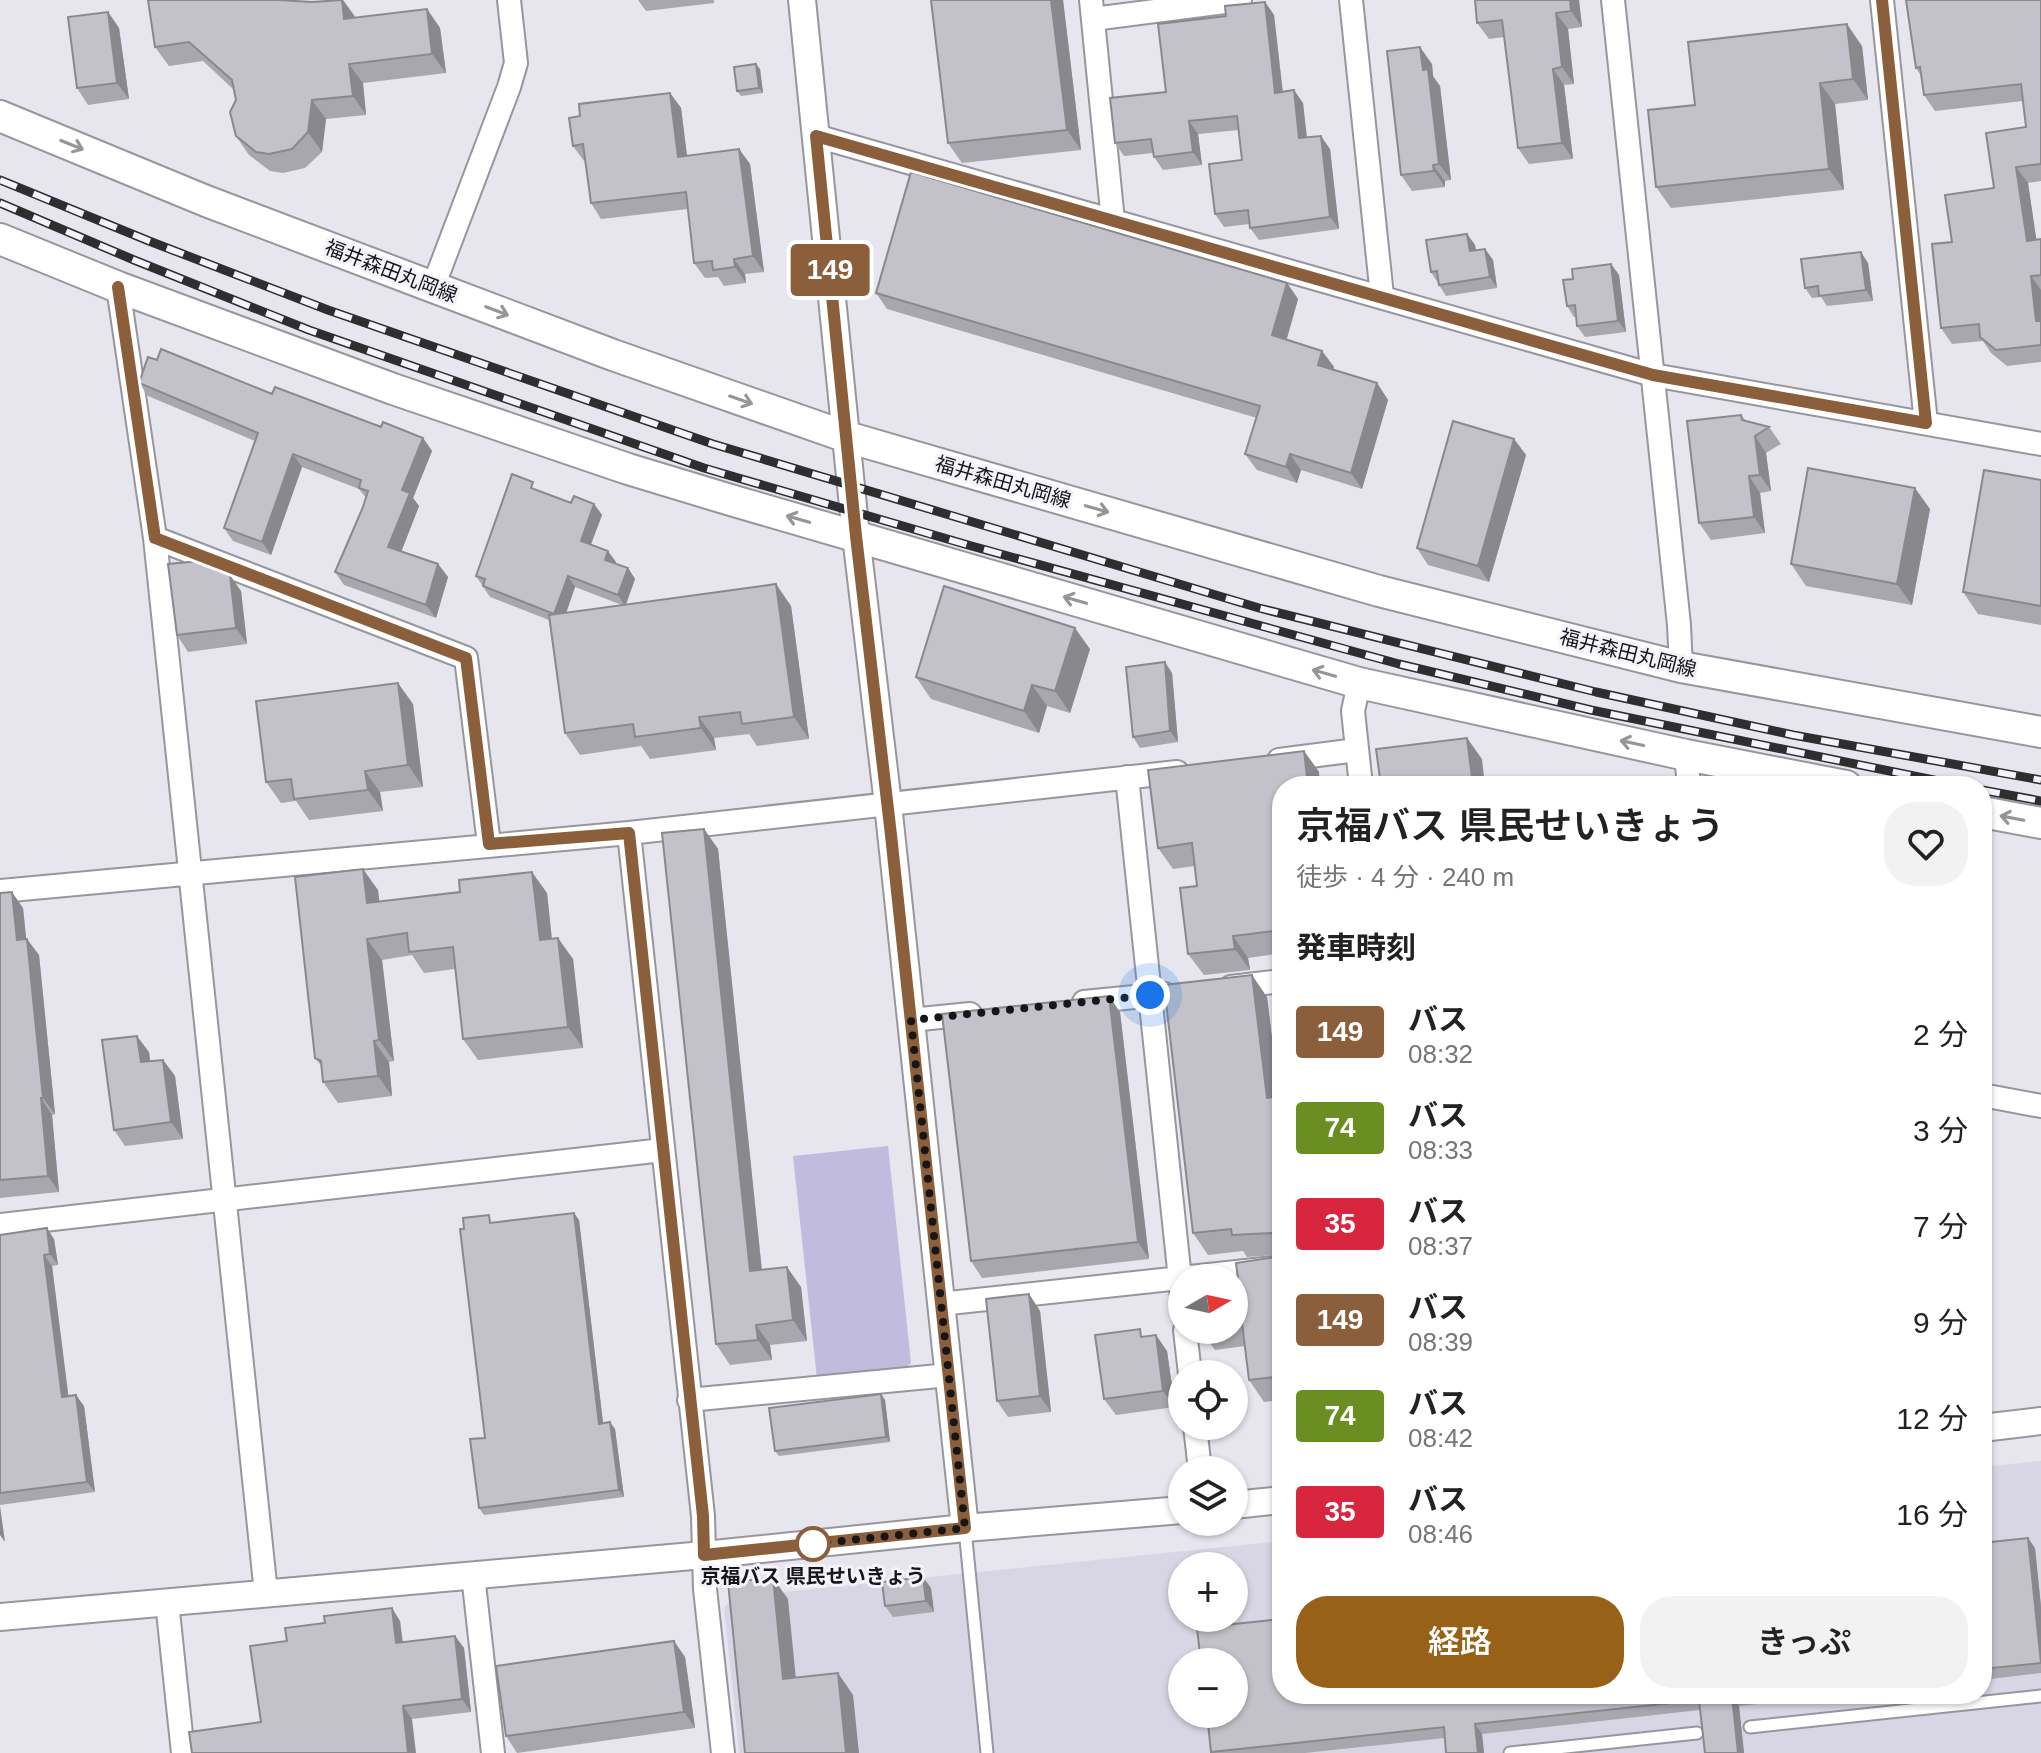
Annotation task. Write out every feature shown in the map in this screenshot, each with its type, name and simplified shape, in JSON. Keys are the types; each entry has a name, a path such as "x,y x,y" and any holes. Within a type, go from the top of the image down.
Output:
{"main road":[{"name":"福井森田丸岡線","path":"0,116 206,201 613,355 847,437 1379,591 1681,667 2041,732"},
{"path":"0,239 118,287 393,389 628,469 1359,683 1794,776"},
{"path":"1992,814 2041,823"}],"street":[{"path":"433,287 516,63 509,0"},
{"path":"802,0 856,536 888,804 965,1528"},
{"path":"1113,221 1092,9 1240,0"},
{"path":"1351,0 1382,296"},
{"path":"1613,0 1681,667"},
{"path":"1882,0 1926,423"},
{"path":"0,108 0,116"},
{"path":"816,136 1653,375 2041,444"},
{"path":"118,287 155,538 266,1593"},
{"path":"155,538 466,658 489,844"},
{"path":"1359,683 1353,711 1360,776"},
{"path":"1265,761 1357,750"},
{"path":"1686,755 1688,776"},
{"path":"0,891 629,833 1204,768"},
{"path":"1127,777 1178,1264"},
{"path":"629,833 703,1516 723,1753"},
{"path":"1209,989 1272,982"},
{"path":"1061,1005 1180,992"},
{"path":"911,1020 986,1012"},
{"path":"1992,1097 2041,1106"},
{"path":"0,1225 663,1150"},
{"path":"1248,1274 1272,1269"},
{"path":"940,1304 1168,1289"},
{"path":"689,1400 949,1375"},
{"path":"1992,1427 2041,1421"},
{"path":"1248,1504 1272,1501"},
{"path":"0,1617 1168,1511"},
{"path":"473,1575 493,1753"},
{"path":"167,1602 183,1753"}],"lane":[{"path":"965,1528 987,1753"},
{"path":"1992,1701 2041,1696"},
{"path":"1750,1727 1966,1704"},
{"path":"1510,1753 1697,1733"}],"shaded area":[{"path":"888,1146 911,1363 903,1370 817,1379 793,1156"},
{"path":"2041,1461 2041,1753 739,1753 724,1607 734,1597 1168,1553 1168,1632 1248,1632 1248,1552 1174,1552 1272,1542 1272,1704 1992,1704 1992,1466"}],"building":[{"path":"148,0 342,0 344,19 427,9 432,54 349,64 353,96 312,100 308,132 292,149 269,154 256,152 236,136 230,112 236,100 232,80 189,42 155,47"},
{"path":"931,0 1051,0 1067,130 948,143"},
{"path":"1475,0 1570,0 1571,11 1556,13 1562,67 1553,69 1562,143 1518,148 1502,20 1477,23"},
{"path":"1906,0 2041,0 2041,164 2016,167 2027,241 2041,239 2041,275 2031,276 2036,321 2041,321 2041,345 1996,350 1980,337 1979,324 1941,328 1932,244 1952,242 1945,195 1994,188 1986,133 2026,127 2021,84 1924,95 1920,67 1916,68"},
{"path":"1265,2 1275,93 1294,90 1299,138 1321,136 1330,217 1250,228 1248,210 1215,214 1209,164 1242,160 1237,116 1189,121 1193,152 1154,157 1151,139 1115,143 1110,98 1166,92 1158,24 1226,16 1225,6"},
{"path":"108,12 117,83 77,88 68,17"},
{"path":"1847,24 1853,79 1820,83 1829,169 1656,187 1648,110 1695,105 1688,42"},
{"path":"1420,47 1423,70 1428,69 1439,164 1433,165 1434,171 1401,175 1387,51"},
{"path":"756,64 759,88 737,91 734,67"},
{"path":"670,93 678,157 739,149 753,256 734,259 735,267 713,270 712,261 694,263 686,192 591,203 583,144 573,146 569,118 580,116 579,104"},
{"path":"911,172 1287,283 1272,335 1322,351 1318,365 1377,383 1351,473 1290,454 1286,467 1245,454 1260,406 876,293"},
{"path":"1467,234 1470,251 1485,249 1490,277 1439,285 1437,271 1431,272 1426,240"},
{"path":"1861,252 1866,290 1819,296 1818,286 1805,288 1801,259"},
{"path":"1611,264 1618,321 1577,326 1575,305 1567,306 1563,280 1573,279 1572,269"},
{"path":"161,349 272,394 275,387 381,427 383,422 423,438 402,490 410,493 388,547 438,564 426,605 335,572 368,491 359,488 361,480 293,454 262,542 224,528 258,433 139,383 148,357 157,360"},
{"path":"1741,415 1742,420 1769,427 1755,436 1760,475 1749,476 1754,517 1699,523 1687,421"},
{"path":"1453,421 1514,439 1478,566 1417,548"},
{"path":"1808,468 1915,488 1897,584 1791,564"},
{"path":"1984,470 2041,480 2041,606 1963,592"},
{"path":"512,474 533,482 531,488 571,503 574,496 594,504 581,541 608,551 605,560 628,568 618,595 568,576 554,614 483,586 485,579 476,576"},
{"path":"200,561 230,575 236,628 177,635 168,564"},
{"path":"776,584 794,717 742,724 740,712 699,717 701,728 635,737 633,724 565,733 549,615"},
{"path":"944,586 1075,628 1055,691 1032,685 1024,711 916,677"},
{"path":"1165,662 1170,731 1133,737 1126,667"},
{"path":"398,683 408,765 365,771 368,790 294,799 291,779 266,782 256,701"},
{"path":"1467,738 1472,776 1380,776 1376,749"},
{"path":"1304,751 1307,776 1272,776 1272,931 1233,936 1235,949 1188,954 1180,888 1197,886 1192,843 1158,848 1148,770"},
{"path":"704,829 750,1271 787,1267 793,1320 756,1325 758,1340 716,1344 662,833"},
{"path":"363,869 367,903 460,892 459,880 532,872 540,940 558,938 568,1027 463,1039 453,947 409,952 407,933 367,939 379,1040 374,1041 378,1076 323,1082 321,1061 315,1058 295,877"},
{"path":"12,892 17,940 27,939 48,1176 0,1180 0,893"},
{"path":"1252,975 1267,1098 1272,1097 1272,1233 1232,1235 1231,1229 1193,1233 1164,985"},
{"path":"1109,996 1138,1242 971,1261 942,1014"},
{"path":"137,1036 141,1062 163,1060 171,1122 114,1130 102,1040"},
{"path":"574,1213 599,1424 610,1422 619,1490 479,1508 470,1439 485,1438 460,1229 464,1229 463,1218 489,1215 490,1223"},
{"path":"47,1228 50,1254 44,1255 62,1397 76,1395 87,1482 0,1493 0,1235"},
{"path":"1272,1257 1272,1377 1249,1380 1245,1344 1248,1344 1248,1264 1236,1264"},
{"path":"1029,1294 1040,1396 997,1401 986,1299"},
{"path":"1140,1329 1141,1337 1156,1335 1163,1391 1104,1399 1095,1335"},
{"path":"881,1394 886,1437 775,1451 769,1408"},
{"path":"2028,1538 2041,1663 1992,1668 1992,1542"},
{"path":"923,1577 926,1601 885,1606 882,1582"},
{"path":"773,1578 783,1679 838,1673 846,1753 745,1753 728,1582"},
{"path":"392,1608 396,1643 455,1636 462,1699 403,1706 408,1753 192,1753 189,1732 261,1722 250,1646 287,1641 285,1628 325,1623 324,1616"},
{"path":"1272,1620 1272,1704 1662,1704 1475,1724 1478,1753 1446,1753 1444,1727 1211,1752 1208,1728 1248,1728 1248,1648 1199,1648 1197,1632 1248,1632 1248,1623"},
{"path":"674,1641 684,1712 506,1736 496,1666"},
{"path":"1699,1704 1733,1704 1738,1753 1705,1753"}],"railway":[{"path":"0,180 328,310 713,444 1259,608 1596,692 1793,735 2041,780"},
{"path":"0,203 309,330 704,468 968,545 1399,664 1591,710 1914,776"},
{"path":"1992,792 2041,801"}],"bus line":[{"name":"149","path":"118,287 155,538 466,658 489,844 629,833 703,1516 704,1555 965,1528 856,536 816,136 1653,375 1926,423 1882,0"}],"place":[{"name":"京福バス 県民せいきょう","path":"813,1544"}],"route":[{"path":"813,1544 965,1528 911,1020 1150,995"}]}
